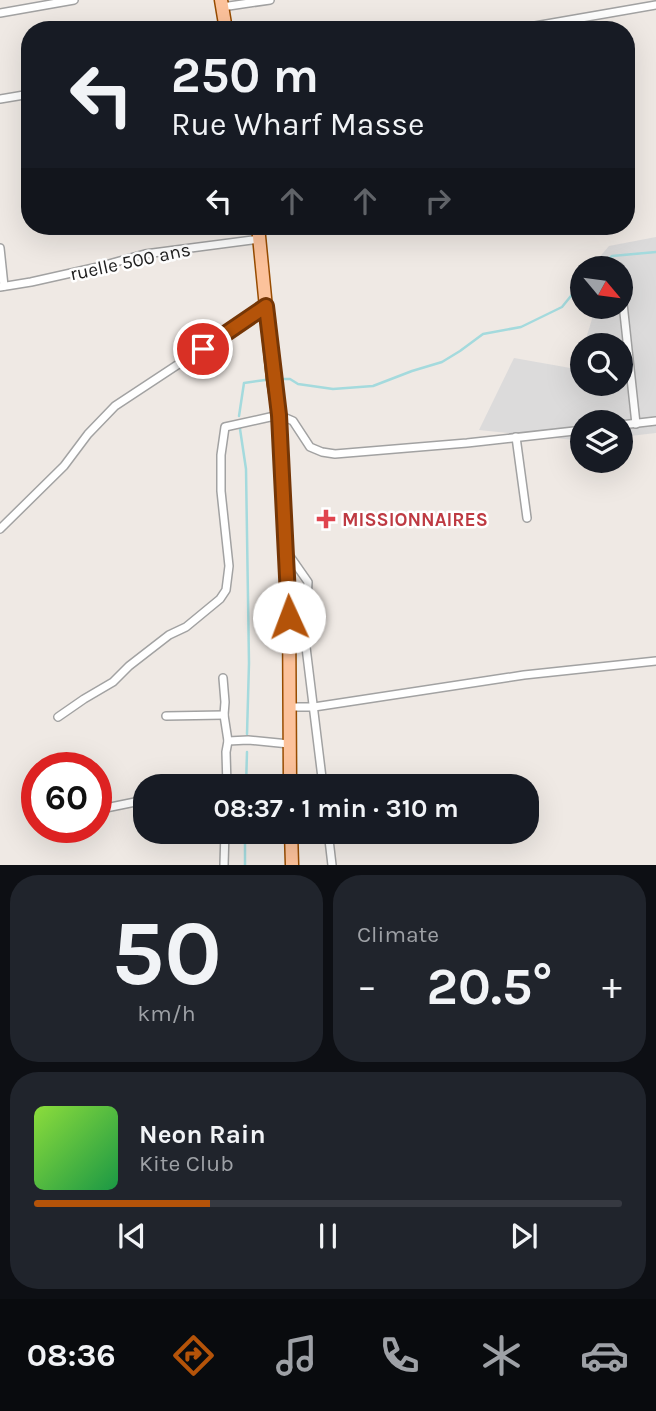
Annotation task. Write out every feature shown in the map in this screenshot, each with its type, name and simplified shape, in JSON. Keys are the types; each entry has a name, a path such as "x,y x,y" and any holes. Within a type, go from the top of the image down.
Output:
{"main road":[{"path":"259,235 279,415 289,595 290,774"},
{"path":"291,844 292,865"}],"street":[{"path":"0,13 32,4 74,0"},
{"path":"221,4 270,0"},
{"path":"564,21 656,5"},
{"path":"0,99 21,96"},
{"name":"ruelle 500 ans","path":"2,287 145,254 243,235"},
{"path":"0,248 2,287"},
{"path":"0,529 64,466 88,434 115,406 266,306"},
{"path":"625,319 636,424"},
{"path":"58,717 113,682 169,635 186,627 220,599 226,590 229,566 221,491 221,455 225,427 279,415 293,421 310,447 335,454 570,431"},
{"path":"633,424 656,421"},
{"path":"516,437 527,518"},
{"path":"285,549 309,582 305,639 322,774"},
{"path":"289,707 314,707 524,675 656,661"},
{"path":"223,678 223,715 228,741 227,774"},
{"path":"166,716 223,715"},
{"path":"228,741 289,744"},
{"path":"112,807 133,802"},
{"path":"224,865 225,844"},
{"path":"329,844 331,865"}],"shaded area":[{"path":"656,237 656,433 633,436 633,410 570,410 570,440 479,430 514,358 570,368 570,396 633,396 633,333 588,333 592,319 634,318 634,256 600,256 609,246"}],"waterway":[{"path":"612,256 656,252"},
{"path":"281,379 333,389 373,386 442,362 483,334 521,327 562,307 570,297"},
{"path":"239,416 244,383 265,380"},
{"path":"240,429 246,469 249,663 247,734"},
{"path":"246,774 247,752"},
{"path":"245,844 245,865"}],"place":[{"name":"MISSIONNAIRES","path":"326,519"}],"route":[{"path":"203,349 266,306 279,415 289,617"}]}
